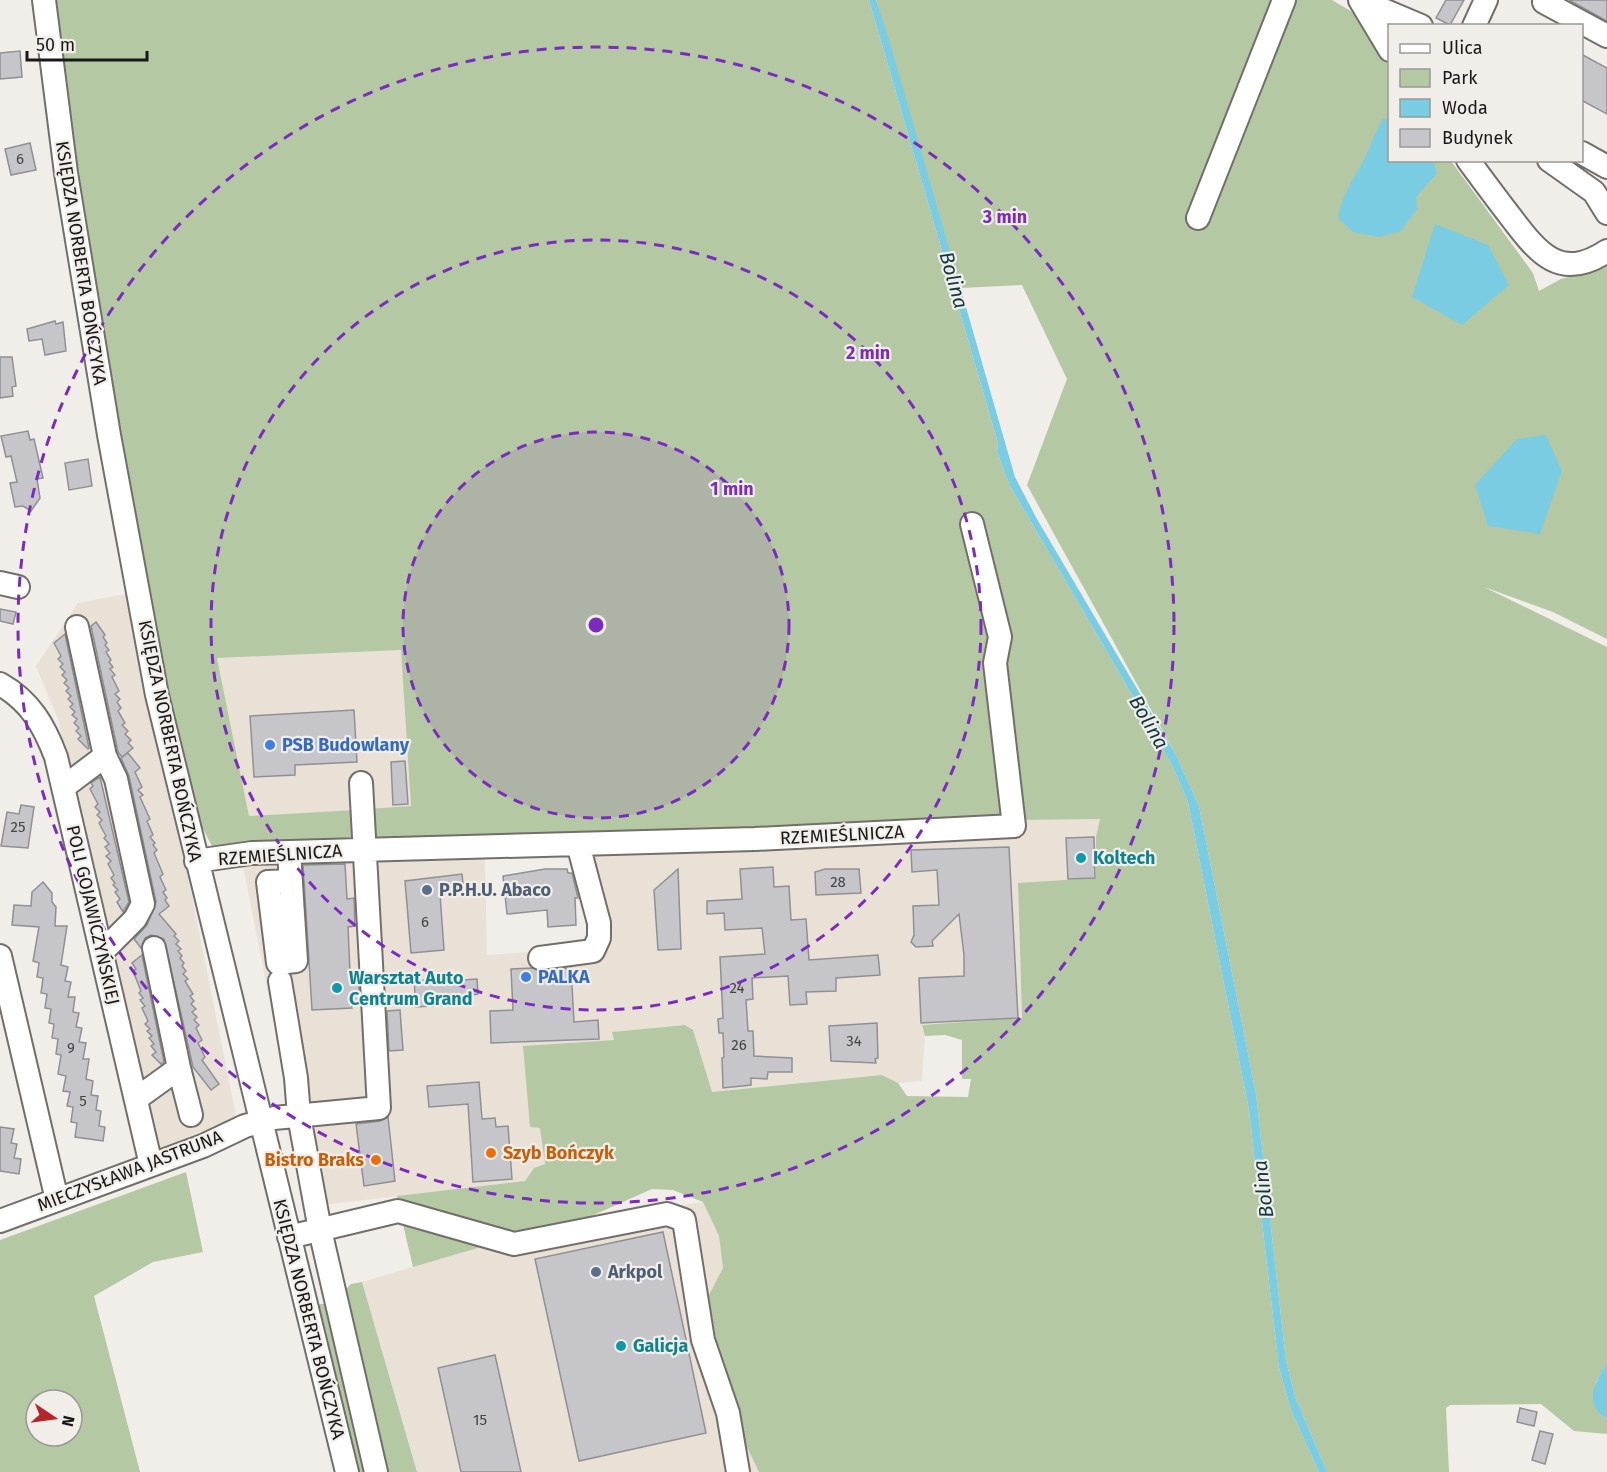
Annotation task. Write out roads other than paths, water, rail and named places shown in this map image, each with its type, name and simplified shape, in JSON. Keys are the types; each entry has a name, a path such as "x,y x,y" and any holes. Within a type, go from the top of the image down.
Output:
{"street":[{"name":"KSIĘDZA NORBERTA BOŃCZYKA","path":"44,0 66,173 111,445 157,695 346,1472"},
{"path":"1198,218 1284,0"},
{"path":"1475,24 1486,0"},
{"path":"1361,1 1415,24"},
{"path":"1361,1 1388,48"},
{"path":"1543,1 1607,36"},
{"path":"1583,154 1607,167"},
{"path":"1470,162 1537,251 1554,262 1584,263 1607,251"},
{"path":"1553,162 1594,192 1607,213"},
{"name":"RZEMIEŚLNICZA","path":"196,861 252,853 766,839 1014,826 995,663 1000,637 972,524"},
{"path":"77,627 105,756 116,779 143,904 135,919 102,952"},
{"name":"POLI GOJAWICZYŃSKIEJ","path":"0,684 25,701 45,729 56,757 151,1165"},
{"path":"63,787 105,756"},
{"path":"361,783 364,850"},
{"path":"540,958 585,954 593,951 599,938 599,923 578,844"},
{"name":"RZEMIEŚLNICZA","path":"260,1121 379,1108 364,850"},
{"path":"289,852 291,881"},
{"path":"154,948 191,1115"},
{"path":"0,956 57,1200"},
{"path":"280,981 297,1078 299,1116 320,1230 375,1472"},
{"path":"136,1099 179,1068"},
{"name":"MIECZYSŁAWA JASTRUNA","path":"0,1221 151,1165 260,1121"},
{"path":"289,1237 398,1211 514,1244 667,1214 684,1220 703,1340 728,1413 738,1472"}],"water":[{"name":"Bolina","path":"869,0 876,0 889,40 1015,477 1037,519 1175,753 1199,806 1256,1094 1286,1361 1296,1399 1327,1472 1319,1472 1291,1410 1279,1368 1249,1110 1188,802 1155,734 1010,486 997,452 998,443"},
{"path":"1388,118 1388,162 1433,162 1437,173 1416,197 1417,209 1401,231 1379,237 1353,232 1338,218 1347,191 1383,119"},
{"path":"1435,224 1488,245 1509,285 1462,325 1412,297"},
{"path":"1546,435 1562,471 1540,534 1488,526 1475,485 1517,439"},
{"path":"1607,1362 1607,1419 1599,1413 1593,1399 1596,1384"}],"place":[{"name":"PSB Budowlany","path":"270,745"},
{"name":"Koltech","path":"1081,858"},
{"name":"P.P.H.U. Abaco","path":"427,890"},
{"name":"PALKA","path":"526,977"},
{"name":"Warsztat Auto Centrum Grand","path":"337,988"},
{"name":"Szyb Bończyk","path":"491,1153"},
{"name":"Bistro Braks","path":"376,1160"},
{"name":"Arkpol","path":"596,1272"},
{"name":"Galicja","path":"621,1346"}]}
